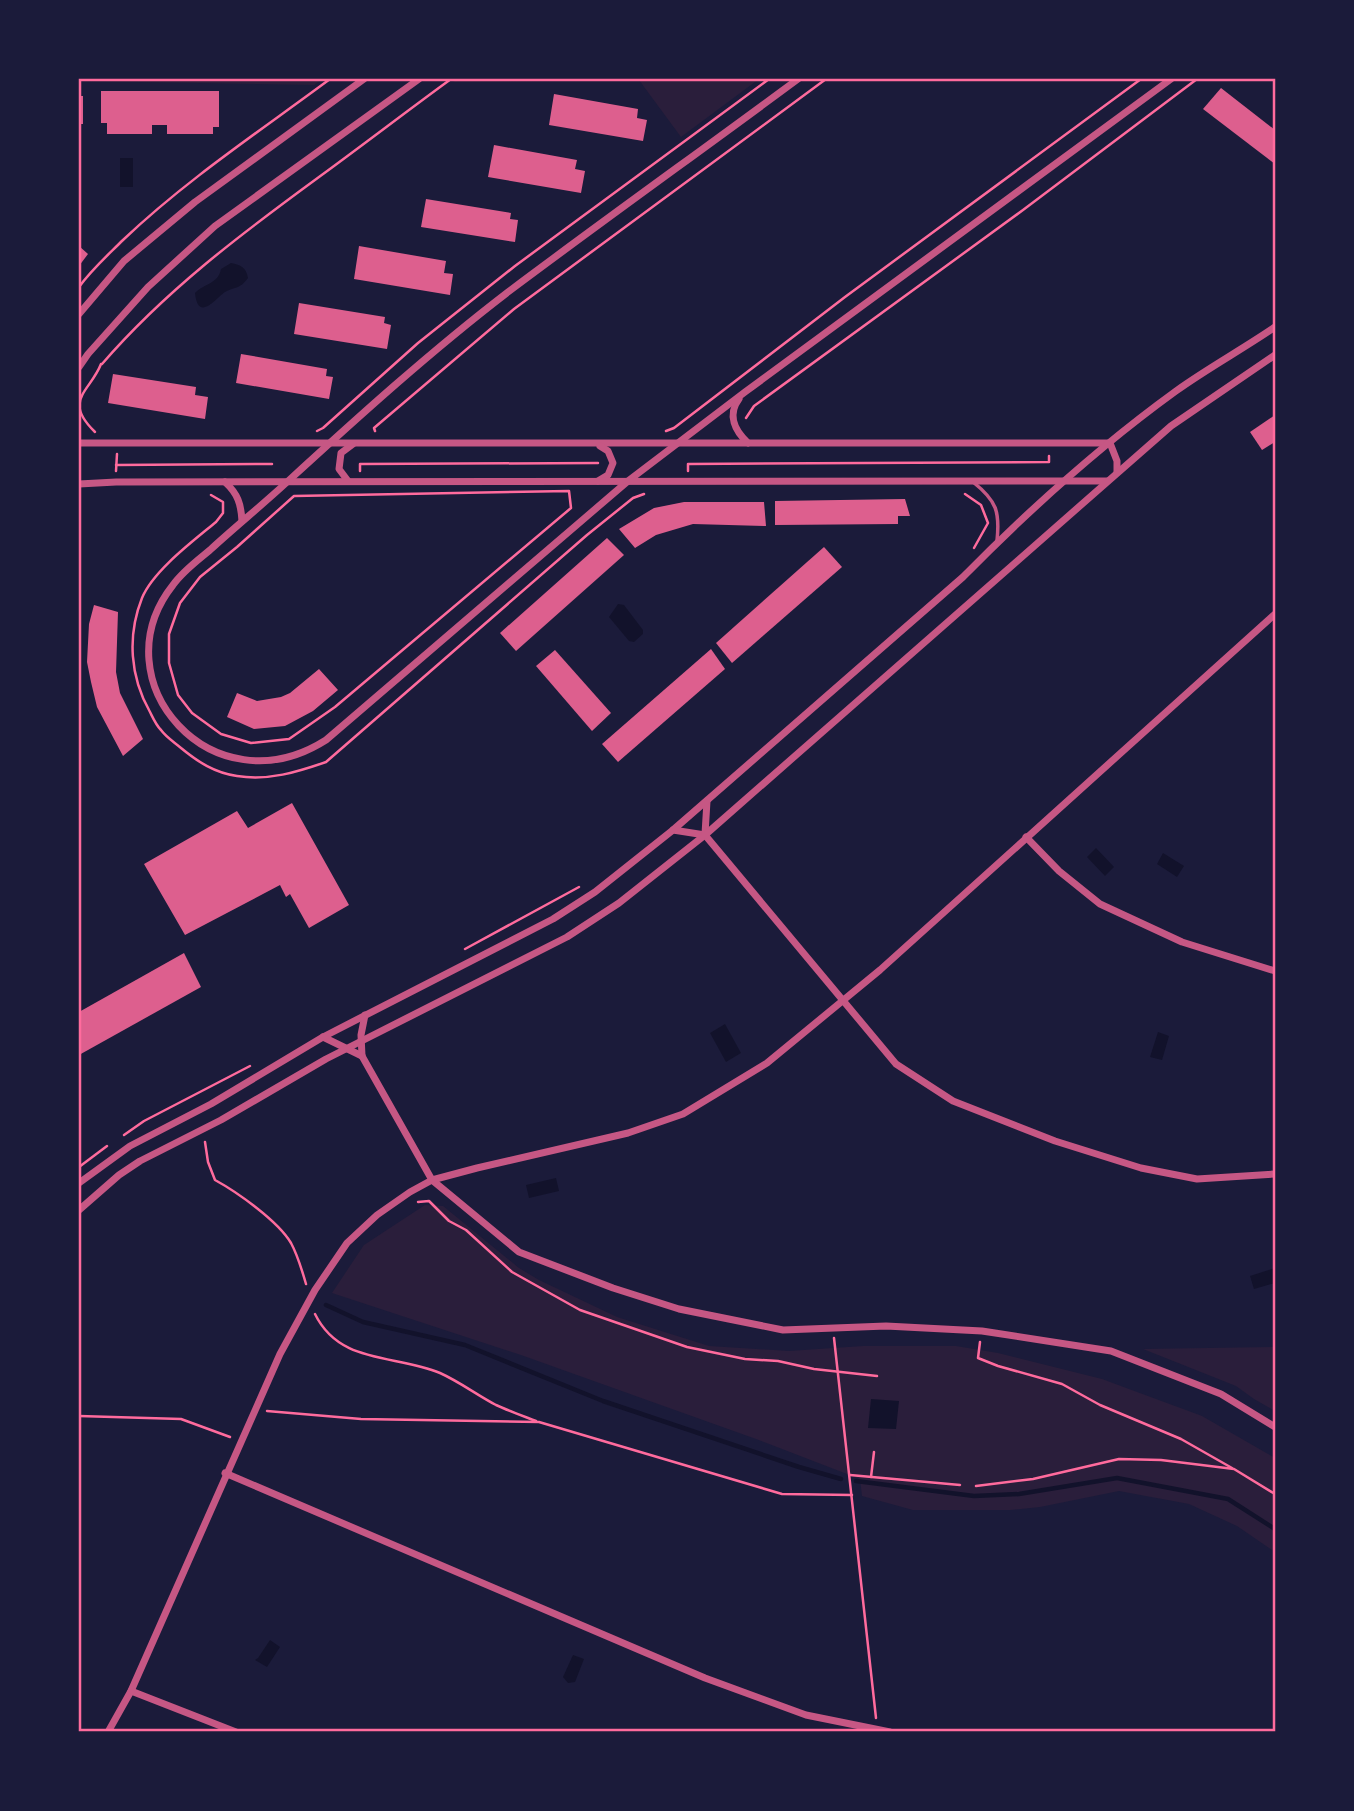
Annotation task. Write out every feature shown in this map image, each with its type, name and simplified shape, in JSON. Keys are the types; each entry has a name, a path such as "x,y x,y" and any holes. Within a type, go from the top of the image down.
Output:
{"street":[{"path":"79,314 124,261 195,202 365,79"},
{"path":"79,368 88,354 148,287 215,226 419,79"},
{"path":"798,79 506,294 327,444 172,586 160,606 152,628 150,659 163,704 182,730 214,752 236,760 268,762 298,755 326,740 628,481 1171,79"},
{"path":"79,1182 130,1146 211,1104 323,1037 553,919 594,892 673,830 963,577 997,541 1064,481 1175,392 1275,327"},
{"path":"79,1210 119,1175 140,1161 202,1130 349,1048 566,937 619,903 705,835 1171,426 1275,355"},
{"path":"745,392 735,404 732,419 737,433 748,444"},
{"path":"79,443 1110,443"},
{"path":"1110,443 1117,461 1117,472"},
{"path":"348,481 339,469 341,453 354,444"},
{"path":"597,444 608,451 613,463 608,475 597,481"},
{"path":"79,484 348,481 1107,481"},
{"path":"224,482 236,493 241,506 242,521"},
{"path":"108,1732 131,1691 225,1473 280,1354 310,1298 347,1243 377,1215 432,1180 628,1133 683,1114 767,1063 880,970 1275,614"},
{"path":"705,835 707,800"},
{"path":"673,830 705,835 896,1064 953,1101 1055,1141 1141,1168 1197,1179 1275,1174"},
{"path":"1026,837 1059,871 1100,904 1182,942 1275,971"},
{"path":"365,1015 362,1056 432,1180 519,1252 612,1288 679,1309 783,1330 886,1326 982,1331 1111,1351 1221,1394 1275,1427"},
{"path":"323,1037 362,1056"},
{"path":"225,1473 705,1678 806,1716 890,1732"},
{"path":"131,1691 236,1732"}],"lane":[{"path":"971,481 987,494 996,508 999,523 997,541"}],"path":[{"path":"79,287 89,272 146,218 330,79"},
{"path":"97,434 86,423 79,409 80,394 132,329 192,273 451,79"},
{"path":"314,432 323,428 418,343 515,266 769,79"},
{"path":"375,433 374,428 514,309 826,79"},
{"path":"660,433 674,428 845,296 1141,79"},
{"path":"745,424 746,416 754,406 1023,210 1196,79"},
{"path":"308,160 319,177"},
{"path":"88,354 102,365"},
{"path":"688,481 688,464 1049,462 1049,443"},
{"path":"116,482 117,444"},
{"path":"360,481 360,464 598,463"},
{"path":"116,465 272,464"},
{"path":"569,491 572,508 335,707 289,739 251,743 220,734 192,713 178,695 169,663 169,634 180,603 200,577 237,547 294,496 569,491"},
{"path":"960,492 968,494 981,505 988,523 973,550"},
{"path":"209,494 223,502 223,513 160,572 143,596 132,630 133,662 138,691 160,730 195,760 209,768 236,776 263,778 295,773 327,762 589,533 633,498 647,493"},
{"path":"466,949 580,886"},
{"path":"122,1136 144,1121 260,1060"},
{"path":"202,1130 208,1162 215,1180 252,1204 289,1240 299,1260 319,1323 333,1338 359,1354 397,1360 439,1373 498,1406 539,1422 782,1494 852,1495"},
{"path":"79,1167 111,1144"},
{"path":"407,1194 418,1202 429,1201 449,1221 466,1230 512,1272 580,1310 687,1347 745,1359 778,1361 838,1373 877,1376"},
{"path":"833,1328 877,1730"},
{"path":"982,1331 978,1358 1062,1384 1100,1405 1181,1439 1275,1494"},
{"path":"254,1410 361,1419 539,1422"},
{"path":"79,1422 80,1416 181,1419 240,1441"},
{"path":"871,1477 874,1452"},
{"path":"976,1486 1033,1479 1119,1459 1161,1460 1234,1469"},
{"path":"849,1475 960,1485"}],"shaded area":[{"path":"79,79 322,79 314,85"},
{"path":"457,79 759,79 681,137 639,80 453,82"},
{"path":"830,79 1130,79 827,81"},
{"path":"120,158 133,158 133,187 120,187"},
{"path":"231,263 243,267 248,278 209,306 200,306 195,293 214,281 221,269"},
{"path":"618,604 624,605 643,630 643,634 634,642 629,641 609,617"},
{"path":"1096,848 1114,867 1105,876 1087,857"},
{"path":"1163,853 1184,866 1177,877 1157,864"},
{"path":"725,1024 741,1053 726,1062 710,1033"},
{"path":"1158,1032 1169,1036 1162,1060 1150,1057"},
{"path":"556,1178 559,1191 529,1198 526,1185"},
{"path":"425,1205 443,1206 519,1268 539,1280 617,1317 709,1346 789,1351 863,1346 956,1346 998,1353 1102,1379 1202,1416 1275,1458 1275,1552 1237,1526 1189,1504 1119,1491 1040,1507 1010,1510 913,1510 862,1496 860,1479 756,1439 521,1355 332,1293 364,1245"},
{"path":"1275,1268 1275,1283 1254,1289 1250,1276"},
{"path":"1275,1347 1275,1411 1236,1386 1143,1349"},
{"path":"871,1399 899,1401 896,1429 868,1428"},
{"path":"270,1640 280,1647 267,1667 255,1660"},
{"path":"573,1655 584,1659 575,1682 568,1683 563,1677"}],"building":[{"path":"1221,88 1275,130 1275,164 1203,109"},
{"path":"101,91 219,91 219,127 213,127 213,134 167,134 167,125 152,125 152,134 107,134 107,123 101,123"},
{"path":"554,94 638,109 637,118 647,120 643,141 549,125"},
{"path":"79,96 83,96 83,124 79,124"},
{"path":"494,145 577,160 575,169 585,171 581,193 488,177"},
{"path":"426,199 511,213 510,219 518,220 515,242 421,227"},
{"path":"79,246 88,254 79,266"},
{"path":"359,246 446,261 444,273 453,274 450,295 354,279"},
{"path":"299,303 385,317 384,323 391,325 387,349 294,334"},
{"path":"241,354 327,369 326,376 333,377 329,399 236,383"},
{"path":"113,374 196,387 195,395 208,397 205,419 108,403"},
{"path":"1275,415 1275,442 1262,450 1250,432"},
{"path":"905,499 910,516 898,516 898,524 775,525 775,501"},
{"path":"684,502 764,502 766,526 693,524 656,535 635,548 619,529 654,508"},
{"path":"607,538 624,555 516,651 500,633"},
{"path":"824,547 842,567 732,663 716,643"},
{"path":"94,605 118,612 116,672 120,693 143,739 123,756 97,707 87,662 89,624"},
{"path":"711,649 725,669 618,762 602,744"},
{"path":"555,650 611,713 592,731 536,666"},
{"path":"319,669 338,690 313,711 285,726 254,729 227,717 237,693 257,701 281,697 290,693"},
{"path":"292,803 349,905 309,928 290,894 286,897 280,885 185,935 144,864 237,811 248,828"},
{"path":"184,953 201,987 79,1055 79,1012"}],"waterway":[{"path":"326,1305 363,1322 465,1345 603,1401 841,1479"},
{"path":"856,1481 974,1496 1019,1494 1117,1478 1228,1499 1275,1529"}]}
